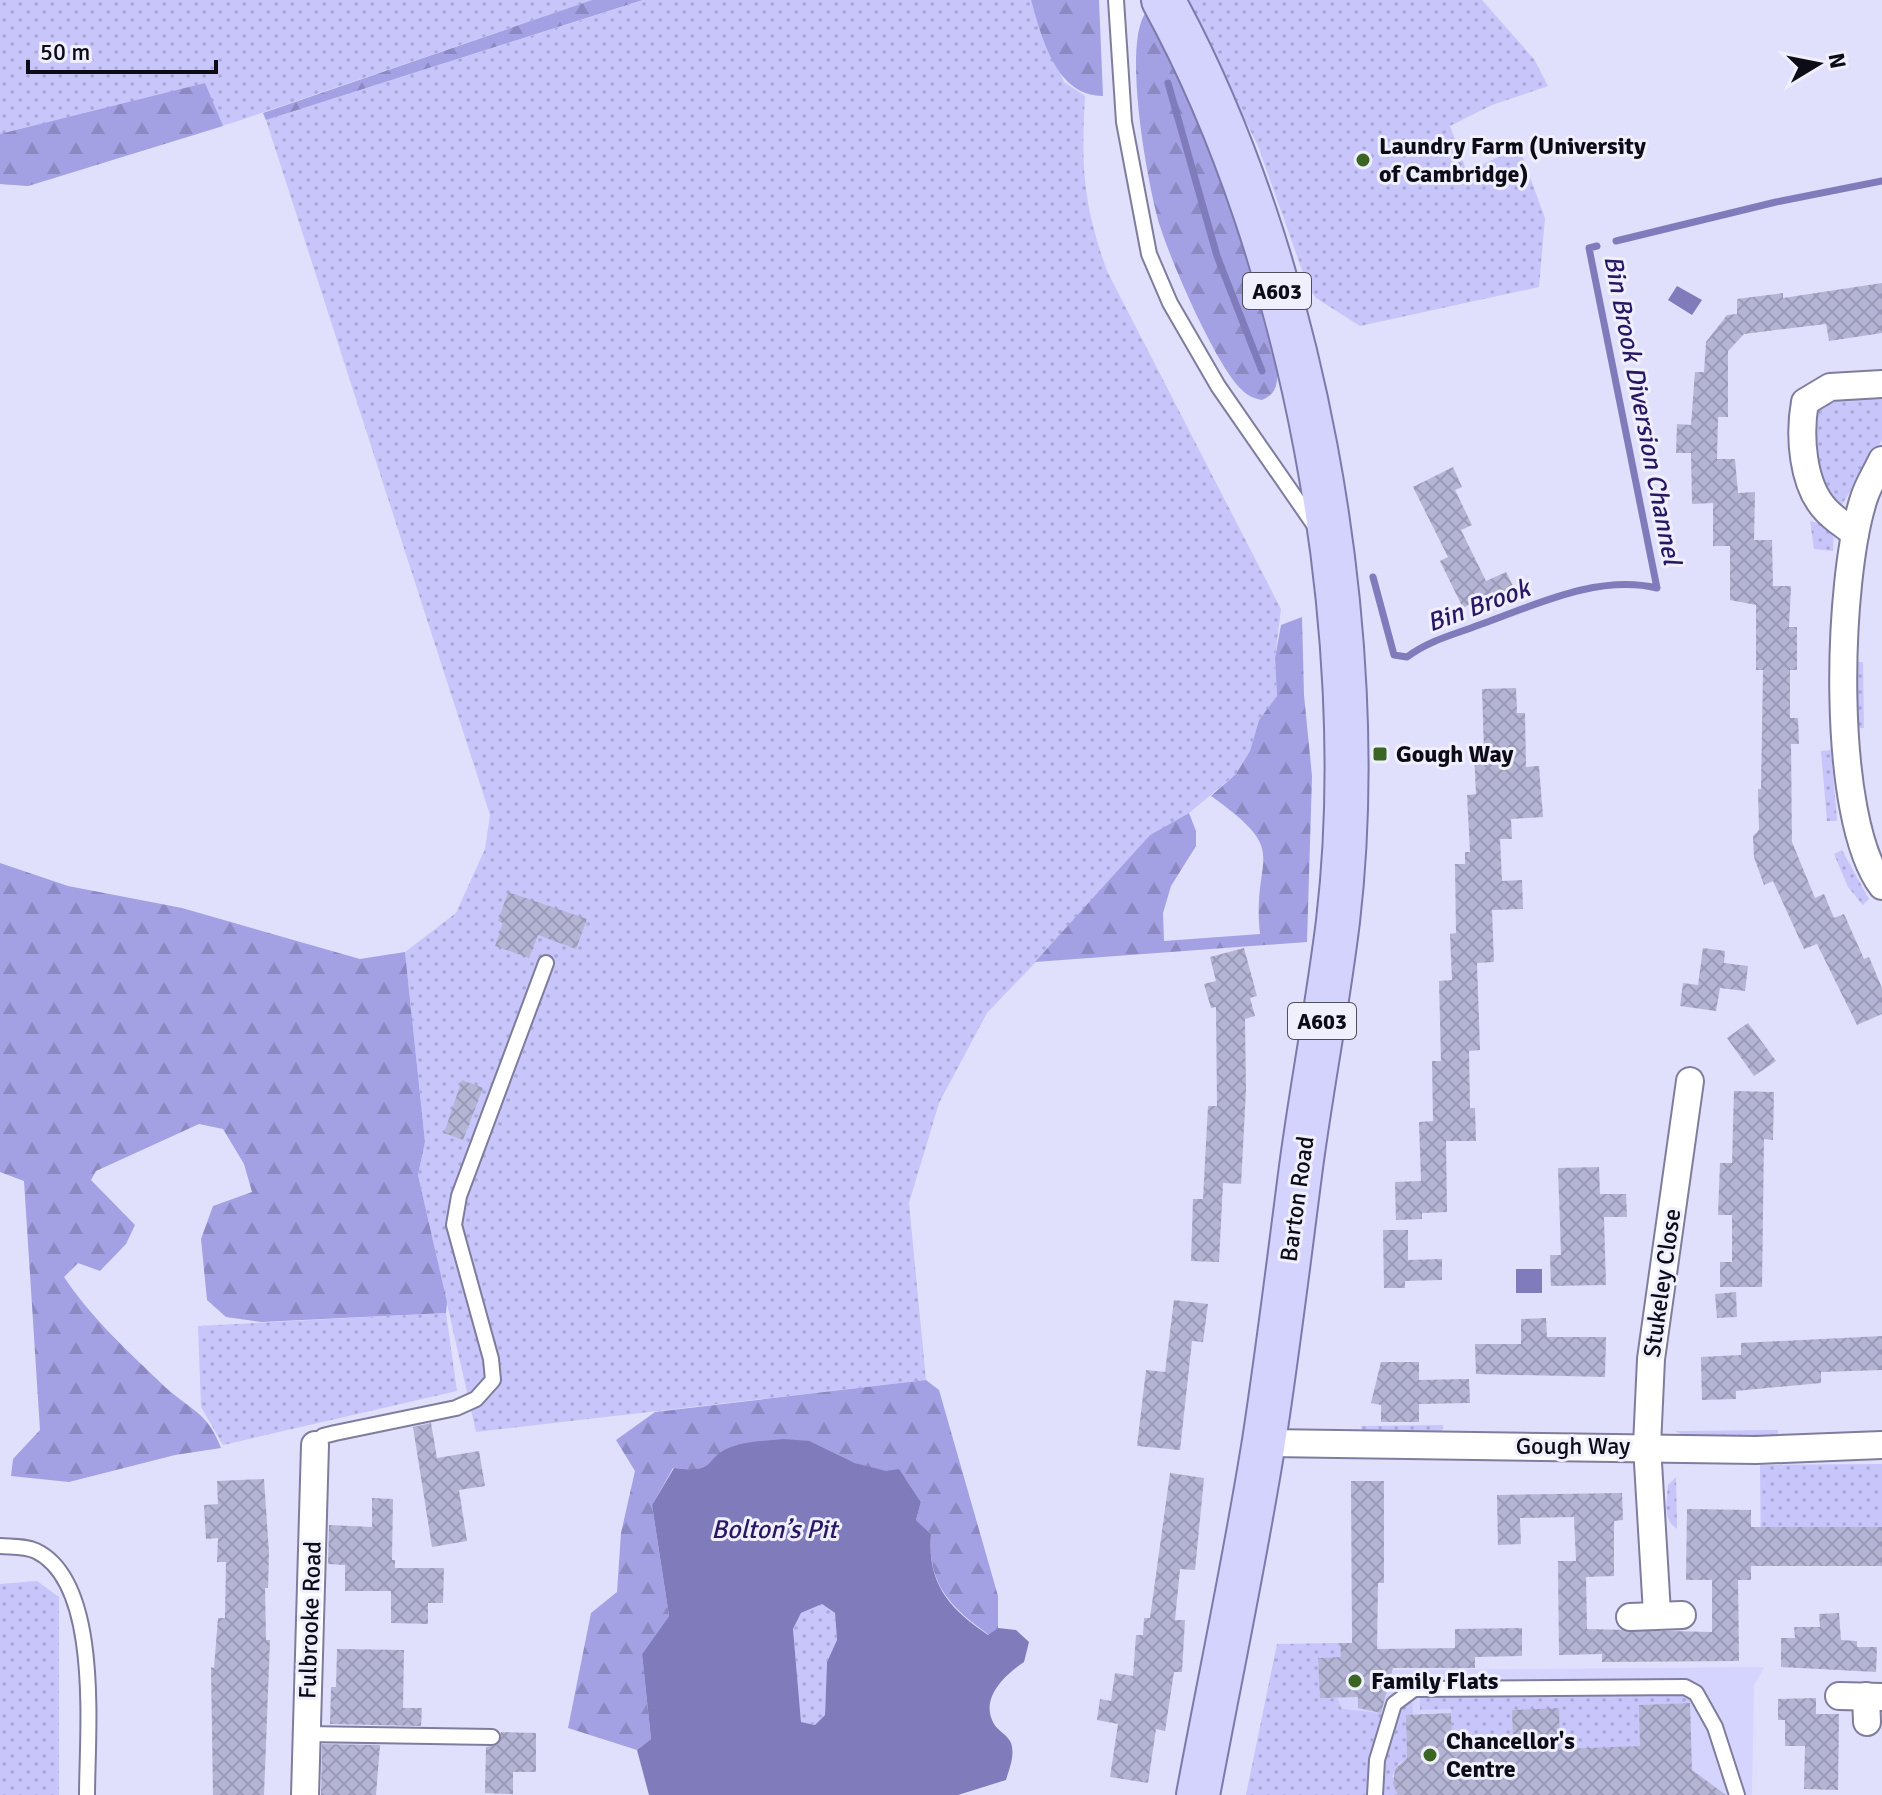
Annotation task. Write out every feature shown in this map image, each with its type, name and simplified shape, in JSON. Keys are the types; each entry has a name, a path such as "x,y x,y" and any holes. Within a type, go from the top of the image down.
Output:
{"main road":[{"name":"A603","path":"1163,0 1208,97 1267,256 1313,437 1331,549"},
{"name":"Barton Road","path":"1198,1795 1264,1443 1338,919 1345,698 1331,549"}],"street":[{"path":"1855,534 1826,511 1812,490 1802,418 1805,402 1830,387 1882,384"},
{"path":"1882,460 1864,498 1855,534 1846,625 1845,757 1860,838 1873,874 1882,886"},
{"name":"Stukeley Close","path":"1630,1617 1670,1614 1647,1446 1651,1359 1675,1120 1690,1081"},
{"name":"Gough Way","path":"1264,1443 1647,1446 1756,1450 1882,1445"},
{"name":"Fulbrooke Road","path":"305,1795 315,1445"},
{"path":"1839,1696 1872,1705"}],"lane":[{"path":"1116,0 1124,122 1149,254 1170,303 1218,386 1331,549"},
{"path":"315,1445 323,1436 456,1408 476,1399 493,1380 491,1359 454,1225 459,1196 546,963"},
{"path":"0,1546 28,1548 47,1558 60,1575 82,1621 88,1658 87,1795"},
{"path":"1375,1795 1377,1760 1394,1704 1414,1689 1642,1686 1685,1687 1696,1693 1715,1727 1737,1795"},
{"path":"306,1734 492,1737"}],"shaded area":[{"path":"0,0 592,0 238,121 28,186 0,184"},
{"path":"644,0 1031,0 1064,82 1085,96 1083,144 1088,204 1107,271 1281,609 1275,658 1277,696 1259,720 1250,751 1236,774 1189,813 1150,835 1076,920 987,1013 939,1103 909,1203 926,1380 476,1432 418,1175 425,1142 405,952 456,913 485,849 490,815 266,120"},
{"name":"Laundry Farm (University of Cambridge)","path":"1185,0 1482,0 1534,59 1548,86 1492,105 1450,126 1467,172 1519,147 1545,218 1539,287 1360,326 1316,298 1308,287 1258,146"},
{"path":"1882,392 1882,440 1841,506 1820,488 1811,414 1843,396"},
{"path":"1810,521 1834,527 1833,551 1814,549"},
{"path":"1854,662 1863,662 1864,728 1856,728"},
{"path":"1831,750 1837,821 1827,821 1821,751"},
{"path":"1842,850 1869,899 1863,905 1848,887 1834,854"},
{"path":"446,1313 457,1391 223,1445 201,1407 198,1326"},
{"path":"1443,1425 1442,1432 1362,1432 1361,1426"},
{"path":"1778,1430 1778,1437 1689,1438 1675,1431"},
{"path":"1882,1464 1882,1527 1775,1527 1774,1566 1761,1566 1760,1465"},
{"path":"1676,1477 1677,1529 1669,1520 1666,1509 1668,1485"},
{"path":"37,1581 59,1597 59,1795 0,1795 0,1584"},
{"path":"822,1604 835,1613 837,1640 827,1662 825,1715 816,1725 801,1722 793,1629 801,1613"},
{"path":"1340,1643 1341,1657 1318,1658 1320,1697 1337,1698 1342,1709 1382,1713 1371,1750 1366,1795 1246,1795 1277,1644"},
{"path":"1371,1643 1379,1646 1380,1665 1387,1670 1764,1667 1754,1686 1752,1795 1246,1795 1277,1644"},
{"path":"1682,1690 1689,1694 1690,1703 1640,1705 1640,1746 1560,1749 1558,1709 1512,1710 1513,1751 1453,1752 1451,1709 1420,1710 1420,1697"},
{"path":"1412,1697 1413,1715 1406,1715 1407,1758 1399,1763 1392,1776 1399,1795 1383,1795 1383,1770 1391,1728 1403,1705"}],"green space":[{"path":"592,0 643,0 266,120 263,113"},
{"path":"1031,0 1099,0 1103,96 1087,93 1062,76 1046,47"},
{"path":"1147,11 1230,186 1278,369 1273,392 1262,400 1241,389 1219,358 1184,287 1160,226 1144,149 1137,82 1136,52 1140,27"},
{"path":"205,83 223,126 28,186 0,184 0,134"},
{"path":"1302,617 1304,695 1312,776 1307,942 1035,962 1150,835 1189,813 1196,831 1196,846 1171,886 1163,913 1164,941 1260,934 1261,844 1237,816 1211,796 1236,774 1250,751 1259,720 1277,696 1275,658 1281,625"},
{"path":"0,863 68,886 182,908 360,959 405,952 425,1142 418,1175 447,1302 446,1313 261,1322 226,1317 207,1300 201,1239 213,1206 252,1192 244,1164 223,1129 199,1124 96,1171 91,1180 135,1225 126,1244 100,1271 78,1263 64,1277 111,1334 164,1386 204,1419 221,1448 175,1455 69,1482 11,1476 13,1459 40,1430 24,1181 0,1172"},
{"path":"926,1380 939,1390 998,1596 998,1628 989,1635 952,1604 944,1593 933,1567 931,1534 916,1520 921,1502 905,1478 855,1463 810,1441 694,1470 673,1468 652,1505 669,1616 642,1654 651,1739 637,1750 568,1728 591,1613 617,1592 621,1533 635,1471 616,1440 655,1412"}],"water":[{"path":"1677,286 1702,300 1692,315 1668,300"},
{"path":"1516,1269 1542,1269 1542,1293 1516,1293"},
{"name":"Bolton’s Pit","path":"783,1439 810,1441 855,1463 886,1471 899,1469 921,1502 916,1520 931,1534 933,1567 943,1593 962,1615 988,1635 998,1628 1016,1630 1029,1642 1024,1662 1003,1680 990,1705 994,1724 1011,1743 1012,1761 1006,1780 958,1795 649,1795 637,1750 651,1739 642,1654 669,1616 652,1505 674,1468 698,1469 731,1447","holes":["822,1604 835,1613 837,1640 827,1662 825,1715 815,1725 801,1722 793,1629 801,1613"]}],"building":[{"path":"1882,283 1882,333 1829,341 1826,324 1744,334 1728,351 1728,417 1718,417 1717,459 1735,459 1738,493 1755,492 1754,540 1772,540 1773,586 1791,586 1789,627 1797,627 1797,670 1790,670 1790,718 1798,718 1799,744 1791,744 1792,842 1815,898 1824,894 1834,918 1844,914 1864,959 1869,957 1882,988 1882,1014 1857,1025 1817,944 1804,949 1773,881 1764,885 1754,857 1753,836 1759,830 1758,789 1761,789 1763,670 1756,670 1756,605 1730,600 1730,546 1713,546 1713,503 1692,504 1691,453 1676,453 1677,424 1691,425 1695,372 1704,372 1706,342 1727,315 1737,314 1737,299 1783,293 1783,298"},
{"path":"1453,467 1462,487 1455,490 1472,525 1461,530 1486,581 1506,572 1516,592 1474,613 1470,604 1463,608 1440,561 1448,557 1413,487"},
{"path":"1516,688 1517,713 1525,713 1526,767 1539,766 1543,817 1511,819 1512,839 1500,839 1502,881 1522,880 1523,909 1492,910 1494,962 1477,963 1480,1050 1469,1051 1470,1108 1475,1108 1476,1141 1446,1141 1447,1212 1422,1213 1422,1219 1396,1220 1395,1182 1421,1181 1419,1122 1433,1121 1432,1061 1441,1061 1439,981 1452,980 1450,934 1456,933 1455,864 1465,864 1465,852 1470,852 1467,795 1476,794 1474,752 1484,752 1482,689"},
{"path":"508,892 587,919 576,949 538,935 529,958 495,946 503,923 498,921"},
{"path":"1244,948 1257,996 1250,998 1255,1016 1245,1019 1246,1090 1241,1184 1223,1183 1219,1262 1191,1261 1193,1199 1203,1199 1208,1106 1217,1106 1216,1007 1211,1008 1204,984 1216,981 1210,957"},
{"path":"1703,948 1725,951 1724,963 1748,966 1745,991 1720,988 1716,1011 1680,1006 1683,983 1698,985"},
{"path":"1748,1023 1776,1061 1754,1076 1727,1038"},
{"path":"462,1080 483,1088 463,1140 444,1133"},
{"path":"1734,1091 1774,1092 1773,1140 1764,1139 1762,1287 1720,1287 1720,1262 1732,1262 1732,1215 1718,1215 1720,1163 1732,1163"},
{"path":"1599,1167 1600,1194 1626,1194 1627,1217 1604,1217 1606,1285 1551,1286 1550,1255 1561,1255 1558,1168"},
{"path":"1383,1230 1408,1230 1408,1260 1442,1259 1442,1280 1405,1281 1405,1288 1384,1288"},
{"path":"1736,1292 1737,1317 1717,1318 1715,1294"},
{"path":"1174,1300 1208,1304 1203,1342 1192,1341 1180,1450 1137,1446 1146,1370 1165,1372"},
{"path":"1546,1318 1547,1337 1606,1337 1605,1377 1476,1374 1475,1344 1521,1344 1521,1319"},
{"path":"1882,1336 1882,1370 1821,1372 1821,1383 1736,1391 1736,1399 1702,1400 1701,1357 1741,1355 1741,1343"},
{"path":"1381,1362 1419,1362 1419,1380 1469,1379 1470,1403 1419,1404 1419,1422 1381,1422 1381,1405 1371,1403"},
{"path":"431,1423 437,1458 479,1451 485,1486 459,1490 467,1541 432,1547 413,1427"},
{"path":"1170,1473 1204,1478 1195,1570 1180,1569 1175,1620 1185,1620 1182,1672 1174,1672 1165,1731 1156,1729 1148,1783 1110,1777 1118,1724 1097,1720 1100,1699 1111,1701 1115,1673 1133,1676 1136,1635 1143,1635 1144,1618 1150,1618"},
{"path":"264,1479 269,1553 268,1588 265,1588 266,1640 270,1640 264,1795 213,1795 211,1667 214,1668 218,1618 225,1618 226,1562 217,1562 218,1538 206,1539 204,1505 218,1504 217,1481"},
{"path":"1351,1481 1384,1481 1384,1583 1378,1583 1377,1649 1455,1648 1455,1629 1522,1628 1522,1656 1475,1657 1475,1668 1393,1668 1381,1713 1358,1708 1358,1697 1320,1698 1318,1658 1341,1657 1340,1643 1352,1643"},
{"path":"1622,1493 1623,1520 1614,1521 1614,1576 1586,1577 1587,1629 1712,1632 1712,1580 1686,1580 1687,1509 1751,1510 1751,1527 1882,1527 1882,1566 1751,1566 1751,1580 1738,1580 1739,1661 1602,1662 1602,1654 1559,1655 1558,1561 1576,1561 1574,1517 1520,1518 1521,1544 1498,1545 1497,1495"},
{"path":"372,1498 393,1499 392,1560 395,1560 395,1568 444,1568 443,1603 428,1603 428,1624 391,1623 391,1591 345,1591 345,1565 328,1564 329,1525 372,1527"},
{"path":"1839,1613 1841,1640 1857,1641 1857,1647 1877,1647 1876,1672 1781,1667 1781,1638 1795,1638 1794,1627 1820,1627 1819,1614"},
{"path":"337,1649 404,1650 403,1708 422,1708 421,1726 330,1724 331,1687 336,1687"},
{"path":"1816,1698 1816,1714 1839,1714 1838,1790 1804,1789 1805,1746 1785,1746 1785,1720 1778,1720 1778,1699"},
{"path":"1690,1703 1692,1770 1726,1795 1398,1795 1393,1784 1395,1769 1407,1758 1406,1715 1451,1713 1453,1752 1513,1751 1512,1710 1559,1708 1560,1749 1640,1746 1639,1705"},
{"path":"501,1732 536,1733 536,1772 513,1772 513,1794 485,1793 486,1747 497,1745"},
{"path":"322,1744 380,1745 376,1795 321,1795"}],"waterway":[{"name":"Bin Brook","path":"1168,83 1217,256 1262,371"},
{"name":"Bin Brook Diversion Channel","path":"1616,241 1776,202 1882,181"},
{"name":"Bin Brook","path":"1373,577 1394,655 1407,657 1442,638 1567,594 1612,585 1657,588 1589,248 1597,246"}],"place":[{"name":"Laundry Farm (University of Cambridge)","path":"1363,160"},
{"name":"Gough Way","path":"1380,754"},
{"name":"Family Flats","path":"1355,1681"},
{"name":"Chancellor's Centre","path":"1430,1755"}]}
